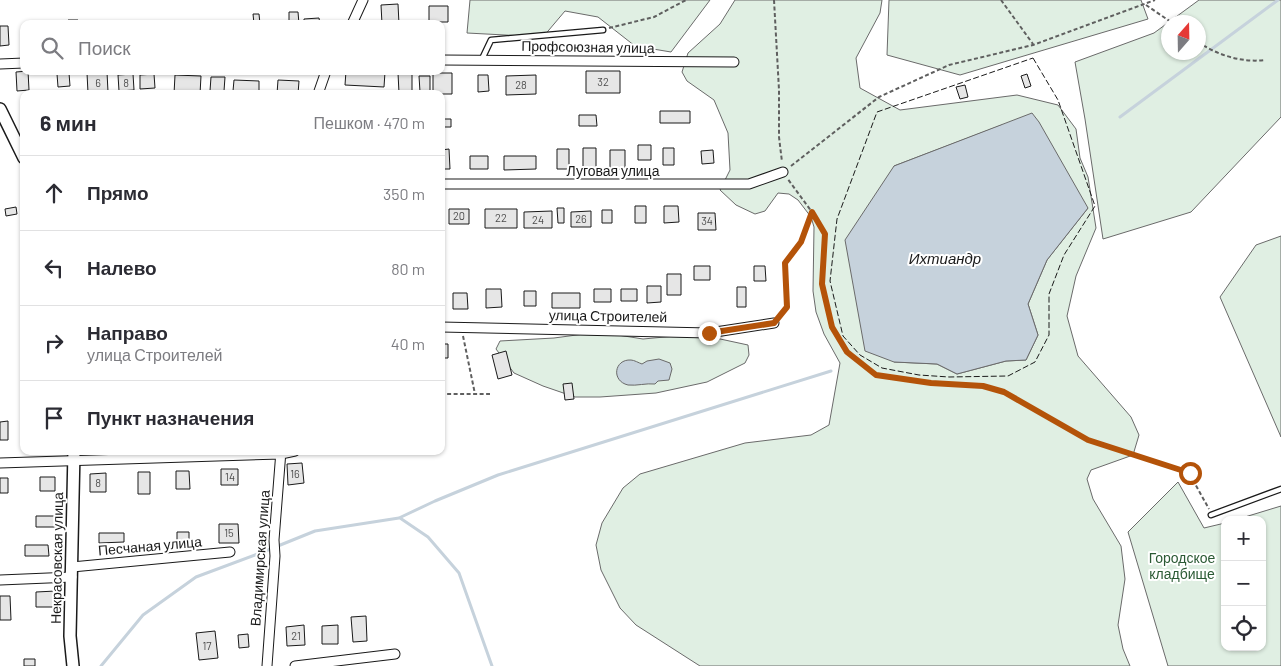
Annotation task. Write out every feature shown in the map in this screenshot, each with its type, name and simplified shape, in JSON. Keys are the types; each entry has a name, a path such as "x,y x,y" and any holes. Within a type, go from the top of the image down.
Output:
{"street":[{"path":"354,20 363,0"},
{"name":"Профсоюзная улица","path":"445,60 734,62"},
{"path":"0,64 20,64"},
{"path":"319,90 325,75"},
{"path":"0,109 20,150"},
{"name":"Луговая улица","path":"445,184 749,184 783,172"},
{"name":"улица Строителей","path":"445,327 709,333 774,323"},
{"path":"0,463 74,456 143,455"},
{"name":"Владимирская улица","path":"267,666 281,455"},
{"name":"Некрасовская улица","path":"73,666 70,636 74,456"},
{"name":"Песчаная улица","path":"0,580 230,552"},
{"path":"295,666 395,654"}],"lane":[{"path":"482,60 491,40 603,30"},
{"path":"1212,514 1281,489"}],"path":[{"path":"603,30 654,17 686,0"},
{"path":"774,0 779,137 783,172 812,212 825,234 822,284 832,327 847,352 876,375 931,383 983,386 1004,392 1088,440 1190,473 1212,514"},
{"path":"1000,0 1033,45"},
{"path":"783,172 879,97 949,65 1033,45 1146,5 1155,0"},
{"path":"1146,5 1161,15"},
{"path":"1206,48 1211,51 1251,62 1265,60"},
{"path":"774,323 787,307 785,263 801,242 812,212"},
{"path":"461,327 475,394"},
{"path":"445,394 490,394"}],"green space":[{"path":"470,0 710,0 671,52 635,46 598,17 565,11 543,37 467,33"},
{"path":"735,0 882,0 880,13 856,58 860,88 900,110 1017,95 1058,105 1076,129 1080,158 1088,177 1096,228 1076,276 1067,316 1078,356 1131,417 1139,435 1133,455 1091,470 1087,479 1093,499 1121,546 1125,579 1118,625 1123,649 1130,666 700,666 636,625 620,608 601,570 596,545 602,523 623,488 640,474 745,443 811,435 829,425 840,363 824,334 816,312 813,291 814,227 811,217 798,200 789,194 778,193 765,211 755,214 736,205 720,190 730,170 728,133 714,100 687,81 682,72 688,53 720,24","holes":["1002,125 1088,208 1047,260 1028,304 1038,335 1026,360 1006,361 957,374 937,364 894,362 894,166"]},
{"path":"889,0 1141,0 1148,19 960,75 887,55"},
{"path":"1199,0 1281,0 1281,117 1191,212 1103,239 1075,62 1154,33 1161,28 1161,60 1206,60 1206,15 1179,15"},
{"path":"1281,236 1281,437 1220,297 1256,245"},
{"path":"599,332 643,339 697,334 748,345 749,355 745,363 707,382 656,393 575,397 514,373 496,349 500,341 554,338"},
{"name":"Городское кладбище","path":"1178,482 1204,528 1221,524 1221,651 1266,651 1266,516 1248,516 1281,506 1281,666 1168,666 1128,532"}],"water":[{"name":"Ихтиандр","path":"1032,113 1088,208 1047,260 1028,304 1038,335 1026,360 1006,361 957,374 937,364 894,362 865,351 845,240 894,166"},
{"path":"659,359 670,363 672,369 669,380 658,381 655,384 628,385 623,383 617,375 618,366 625,361 632,360 642,364"}],"building":[{"path":"398,4 399,20 382,20 381,5"},
{"path":"429,6 448,6 448,22 445,22 445,20 429,20"},
{"path":"289,12 298,12 299,20 289,20"},
{"path":"253,14 259,14 260,20 254,20"},
{"path":"319,18 319,20 304,20"},
{"path":"0,26 8,26 9,45 0,46"},
{"path":"586,71 620,71 620,93 586,93"},
{"path":"16,72 20,72 20,75 28,75 29,90 17,91"},
{"path":"452,73 452,94 445,94 445,90 433,90 433,75"},
{"path":"1027,74 1031,86 1025,88 1021,76"},
{"path":"57,75 69,75 70,86 58,87"},
{"path":"87,75 107,75 108,90 88,90"},
{"path":"118,75 133,75 134,90 119,90"},
{"path":"140,75 154,75 155,88 140,89"},
{"path":"175,75 201,76 200,90 174,90"},
{"path":"346,75 385,75 384,87 345,85"},
{"path":"398,75 412,75 412,90 399,90"},
{"path":"478,75 488,75 489,91 478,92"},
{"path":"536,75 536,94 506,95 506,76"},
{"path":"419,76 430,76 430,90 420,90"},
{"path":"211,77 225,77 224,90 210,90"},
{"path":"234,80 259,81 259,90 233,90"},
{"path":"278,80 299,81 298,90 277,90"},
{"path":"965,85 968,97 960,99 956,87"},
{"path":"660,111 690,111 690,123 660,123"},
{"path":"579,115 596,115 597,126 579,126"},
{"path":"445,119 451,119 451,127 445,127"},
{"path":"638,145 651,145 651,160 638,160"},
{"path":"583,148 596,148 596,170 583,171"},
{"path":"663,148 674,148 674,165 663,165"},
{"path":"449,149 450,169 445,169 445,150"},
{"path":"557,149 569,149 569,169 557,169"},
{"path":"610,150 625,150 625,169 610,169"},
{"path":"713,150 714,163 702,164 701,151"},
{"path":"470,156 488,156 488,169 470,169"},
{"path":"504,156 536,156 536,169 504,170"},
{"path":"635,206 646,206 646,223 635,223"},
{"path":"664,206 678,206 679,222 664,223"},
{"path":"16,207 17,214 6,216 5,209"},
{"path":"557,208 564,208 564,223 558,223"},
{"path":"449,209 469,209 469,224 449,224"},
{"path":"485,209 517,209 517,228 485,228"},
{"path":"602,210 612,210 612,223 602,223"},
{"path":"552,211 552,228 524,228 524,212"},
{"path":"591,211 591,227 571,227 571,212"},
{"path":"698,213 715,213 716,230 698,230"},
{"path":"694,266 710,266 710,280 694,280"},
{"path":"754,266 765,266 766,281 754,281"},
{"path":"667,274 681,274 681,295 667,295"},
{"path":"647,286 661,286 661,302 647,303"},
{"path":"737,287 746,287 746,307 737,307"},
{"path":"486,289 501,289 502,307 486,308"},
{"path":"594,289 611,289 611,302 594,302"},
{"path":"621,289 637,289 637,301 621,301"},
{"path":"524,291 536,291 536,306 524,306"},
{"path":"453,293 467,293 468,309 453,309"},
{"path":"552,293 580,293 580,308 552,308"},
{"path":"445,344 448,344 448,358 445,358"},
{"path":"506,351 512,375 498,379 492,355"},
{"path":"572,383 574,399 565,400 563,384"},
{"path":"8,421 8,440 0,440 0,422"},
{"path":"302,463 304,483 288,485 287,464"},
{"path":"221,469 238,469 238,485 221,485"},
{"path":"176,471 189,471 190,489 176,489"},
{"path":"138,472 150,472 150,494 138,494"},
{"path":"106,473 106,492 90,492 90,474"},
{"path":"40,477 55,477 55,491 40,491"},
{"path":"0,478 8,478 8,493 0,493"},
{"path":"36,516 57,516 57,527 36,527"},
{"path":"219,524 238,524 239,543 219,543"},
{"path":"177,532 189,532 189,545 177,545"},
{"path":"99,533 124,533 124,542 99,543"},
{"path":"25,545 48,545 49,556 25,556"},
{"path":"56,591 56,607 36,607 36,592"},
{"path":"0,596 10,596 11,620 0,620"},
{"path":"366,616 367,641 353,642 351,617"},
{"path":"304,625 305,645 287,646 286,627"},
{"path":"338,625 338,644 322,644 322,626"},
{"path":"215,631 218,658 199,660 196,633"},
{"path":"248,634 249,647 239,648 238,635"},
{"path":"24,659 35,659 35,666 24,666"}],"waterway":[{"path":"1120,117 1278,0"},
{"path":"101,666 143,615 196,577 315,531 399,518 498,475 831,371"},
{"path":"400,518 428,537 459,573 492,666"}],"fence":[{"path":"1033,58 1058,100 1095,206 1064,255 1049,294 1049,335 1035,362 1008,376 949,377 919,375 882,368 860,355 843,336 830,281 837,219 877,112 1033,58"}],"route":[{"path":"709,333 774,323 787,307 785,263 801,242 812,212 825,234 822,284 832,327 847,352 876,375 931,383 983,386 1004,392 1088,440 1190,473"}]}
